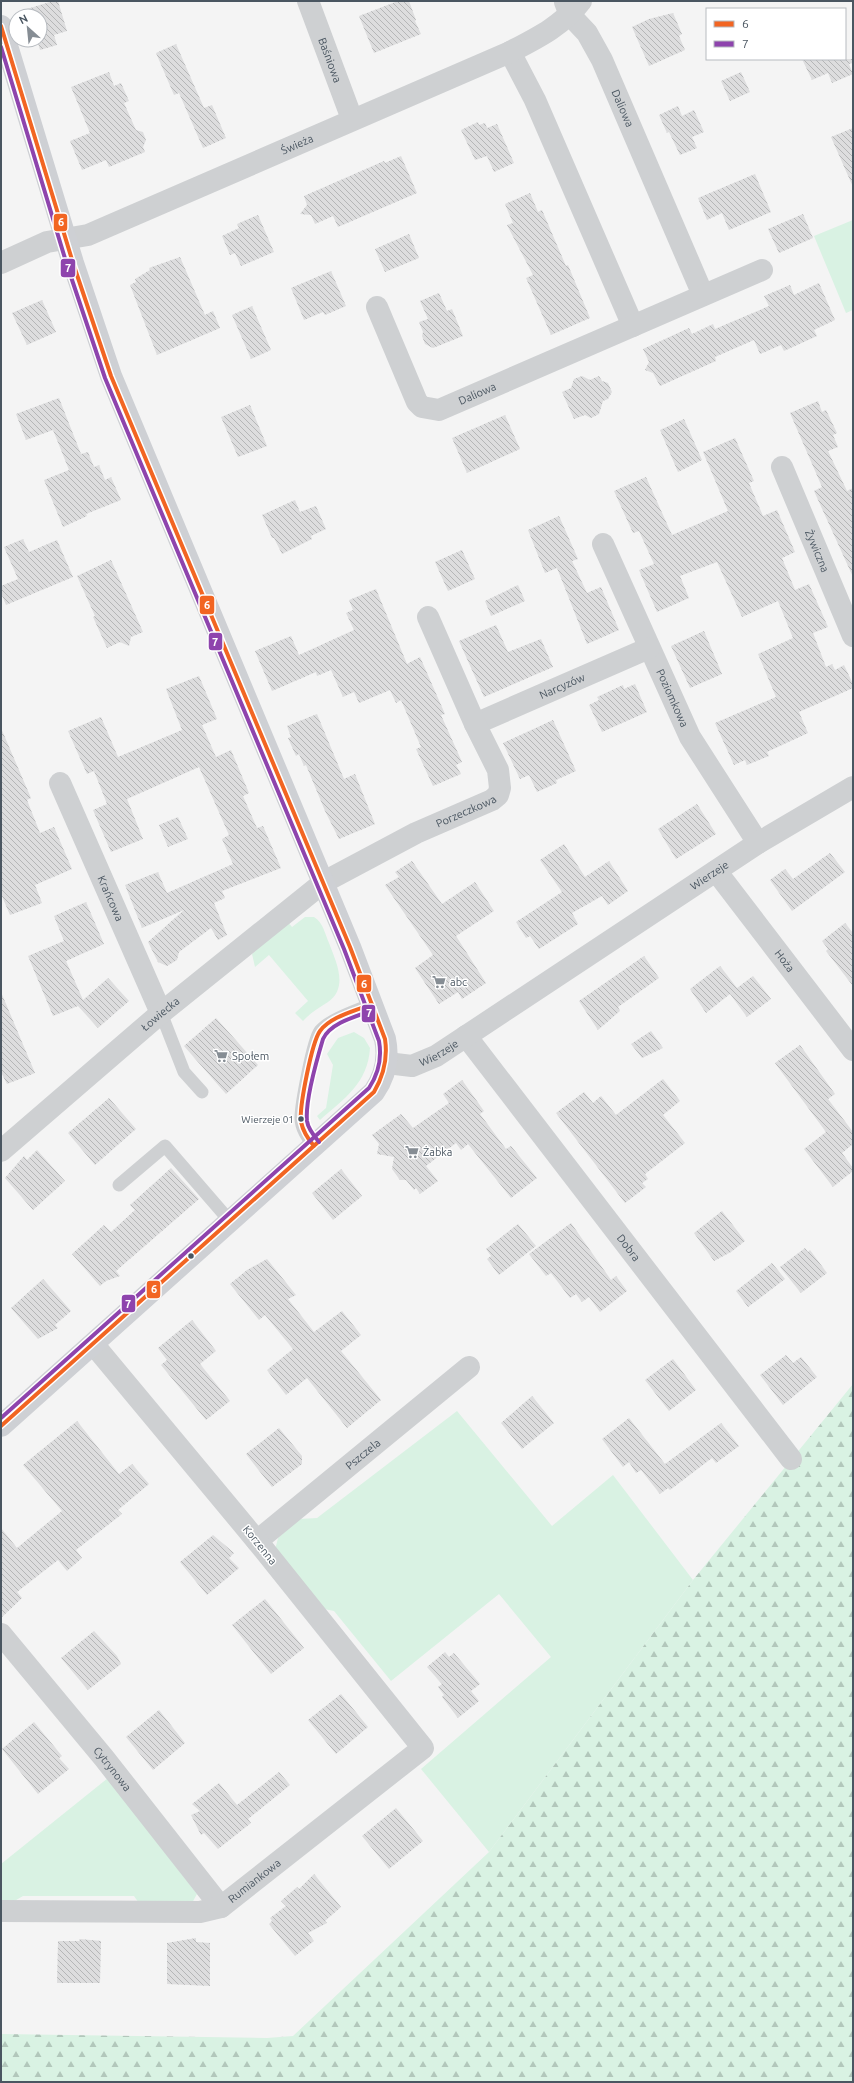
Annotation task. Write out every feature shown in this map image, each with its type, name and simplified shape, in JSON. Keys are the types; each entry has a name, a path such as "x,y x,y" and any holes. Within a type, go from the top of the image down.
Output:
{"street":[{"name":"Baśniowa","path":"308,1 352,119"},
{"name":"Świeża","path":"1,263 47,242 88,235 352,119 510,52 547,33 572,6"},
{"name":"Daliowa","path":"572,6 602,60 704,295"},
{"path":"1,26 66,239 111,376 324,882 385,1039 386,1063 381,1083 374,1092 229,1220 94,1344 1,1426"},
{"path":"510,52 534,100 633,326"},
{"name":"Daliowa","path":"377,307 417,402 422,407 439,410 762,270"},
{"name":"Żywiczna","path":"782,467 853,636"},
{"name":"Poziomkowa","path":"602,544 690,737 758,843"},
{"name":"Porzeczkowa","path":"324,882 416,833 487,802 498,795 500,788 498,770 475,724 428,617"},
{"name":"Narcyzów","path":"475,724 649,648"},
{"name":"Krańcowa","path":"60,783 161,1013"},
{"name":"Wierzeje","path":"386,1063 412,1066 436,1056 758,843 853,787"},
{"name":"Hoża","path":"716,871 853,1050"},
{"name":"Łowiecka","path":"5,1140 324,882"},
{"name":"Dobra","path":"466,1036 791,1459"},
{"name":"Korzenna","path":"94,1344 258,1541 423,1748"},
{"name":"Pszczela","path":"258,1541 469,1366"},
{"name":"Cytrynowa","path":"1,1634 104,1758 221,1908"},
{"name":"Rumiankowa","path":"1,1911 200,1912 221,1908 423,1748"}],"lane":[{"path":"314,1146 305,1132 301,1119 312,1048 319,1032 328,1024 372,1004"},
{"path":"161,1013 184,1072 202,1092"},
{"path":"119,1185 165,1146 229,1220"}],"green space":[{"path":"853,220 853,310 846,313 814,236"},
{"path":"305,917 314,917 322,925 335,958 339,974 339,982 338,989 334,996 303,1021 295,1013 308,1001 269,955 255,967 252,954 287,921 292,927"},
{"path":"354,1032 364,1038 370,1048 365,1071 360,1081 346,1097 320,1120 317,1116 326,1108 333,1065 327,1054 338,1038"},
{"path":"853,1384 853,2082 1,2082 1,2034 267,2038 293,2036 489,1852 693,1580"},
{"path":"457,1411 552,1526 613,1475 693,1580 489,1852 421,1769 551,1657 499,1594 391,1681 334,1611 319,1608 275,1550 278,1538 299,1519 317,1518"},
{"path":"108,1778 197,1894 192,1903 141,1906 134,1896 23,1896 11,1903 1,1903 1,1864"}],"building":[{"path":"53,1 58,1 67,31 54,35 57,45 48,48 48,8 30,8"},
{"path":"398,1 409,1 421,34 374,53 359,16"},
{"path":"673,13 682,34 679,36 685,50 649,66 632,27 649,19"},
{"path":"176,44 204,108 212,105 226,138 203,148 179,93 174,95 156,53"},
{"path":"853,59 853,63 849,64 853,74 832,83 828,73 812,80 802,60"},
{"path":"109,72 114,86 121,83 129,101 124,103 136,130 143,132 146,140 143,147 145,152 109,167 106,160 82,170 70,141 90,133 71,87"},
{"path":"741,72 750,92 730,101 721,81"},
{"path":"678,106 682,116 694,110 704,132 692,137 697,148 680,155 669,132 667,133 659,115"},
{"path":"478,122 479,125 485,123 487,128 497,124 514,163 494,172 487,156 475,160 461,130"},
{"path":"853,128 853,187 831,137"},
{"path":"401,156 417,193 338,227 333,216 315,224 311,215 300,214 307,205 304,196 384,161 385,163"},
{"path":"755,174 771,212 729,230 722,213 707,220 698,198"},
{"path":"530,193 538,212 542,210 566,266 568,265 590,318 551,335 526,278 533,275 507,225 513,223 505,204"},
{"path":"803,214 813,238 779,253 768,229"},
{"path":"258,215 274,252 241,266 235,253 230,255 222,236 239,228 237,224"},
{"path":"409,234 419,258 385,272 375,249"},
{"path":"180,257 205,315 213,311 220,328 157,355 130,285 136,282 135,279 150,270 149,268"},
{"path":"331,271 346,306 325,315 323,312 304,320 291,288"},
{"path":"819,283 835,320 814,330 817,336 784,351 781,345 760,354 754,340 715,357 716,361 660,386 653,373 645,370 649,362 643,349 689,328 692,334 713,324 715,329 769,306 764,296 790,285 794,295"},
{"path":"439,293 447,311 452,309 463,336 433,348 425,344 422,336 423,332 419,322 428,319 420,301"},
{"path":"42,300 56,332 27,345 12,313"},
{"path":"252,306 271,350 251,359 232,315"},
{"path":"582,376 590,380 599,376 602,381 608,383 612,392 608,399 603,401 599,414 591,418 585,415 574,419 562,392 571,388 574,379"},
{"path":"59,398 81,454 88,452 94,467 99,465 105,480 111,477 121,500 86,514 87,516 63,527 44,480 69,470 53,430 26,440 16,414"},
{"path":"818,401 822,412 826,410 837,433 833,435 838,447 828,451 847,491 853,488 853,577 814,491 822,487 790,413"},
{"path":"250,405 267,446 238,457 221,417"},
{"path":"505,415 520,449 467,473 452,438"},
{"path":"684,419 702,460 678,472 660,430"},
{"path":"735,438 754,481 749,483 763,516 777,510 795,552 782,558 795,590 809,584 828,627 813,633 826,667 832,664 835,670 844,665 853,684 853,688 799,712 808,733 767,752 769,756 747,765 745,760 734,765 715,723 776,697 758,654 793,638 778,601 742,617 717,562 680,576 689,598 657,612 639,570 654,564 639,531 633,533 614,491 646,477 672,535 728,511 703,452"},
{"path":"295,500 300,512 316,506 326,529 311,536 312,539 282,554 274,538 272,538 262,515"},
{"path":"559,516 578,559 572,561 587,593 601,587 619,630 587,644 557,568 545,573 528,530"},
{"path":"23,539 29,552 57,540 73,577 6,605 1,593 1,586 18,579 4,547"},
{"path":"462,550 475,579 448,591 435,562"},
{"path":"111,560 143,632 131,637 129,646 120,642 107,648 93,617 95,616 77,576"},
{"path":"518,585 525,601 491,616 485,601"},
{"path":"376,589 407,664 420,657 445,714 441,715 462,762 456,765 461,774 433,786 416,749 421,747 401,700 396,703 390,690 359,703 354,692 343,697 331,670 317,676 316,672 272,691 255,651 291,636 299,655 354,630 346,613 353,610 349,600"},
{"path":"496,625 508,652 541,639 553,667 484,697 459,641"},
{"path":"704,631 722,674 690,688 671,646"},
{"path":"199,676 217,719 202,725 216,757 231,750 249,793 243,796 257,828 263,826 281,868 222,891 225,898 214,903 227,935 218,940 211,928 179,952 177,960 167,966 158,962 148,942 184,910 142,928 125,885 158,872 167,893 233,864 222,839 229,835 199,767 127,799 143,839 111,852 93,810 107,804 94,771 87,774 68,731 101,717 118,757 182,730 166,689"},
{"path":"635,684 647,712 602,732 589,705 599,700 597,697 623,685 624,689"},
{"path":"317,714 344,779 355,774 375,824 339,839 325,811 306,765 304,766 299,754 296,756 288,738 291,737 287,726"},
{"path":"553,720 576,771 556,780 557,783 537,792 529,775 520,779 503,743"},
{"path":"1,728 31,798 27,800 40,833 54,827 72,869 35,885 42,903 10,915 1,894"},
{"path":"697,804 716,834 676,859 658,829"},
{"path":"178,817 188,839 168,847 159,825"},
{"path":"564,844 585,877 609,861 628,891 608,905 602,896 572,913 578,924 539,949 530,936 526,938 516,922 562,892 540,860"},
{"path":"830,853 845,872 792,911 770,880 785,869 793,879"},
{"path":"412,861 442,904 475,882 494,911 456,936 486,983 462,999 458,992 439,1004 415,968 433,955 385,885 399,877 395,872"},
{"path":"86,902 104,944 66,961 83,1000 108,978 129,1001 98,1028 78,1006 53,1016 28,956 64,941 54,916"},
{"path":"845,923 853,933 853,986 826,951 828,949 822,941"},
{"path":"644,956 659,978 618,1007 620,1011 598,1030 579,1001"},
{"path":"720,966 737,988 753,976 771,999 747,1017 730,994 706,1013 690,989"},
{"path":"1,992 35,1073 7,1084 1,1072"},
{"name":"Społem","path":"216,1018 258,1065 226,1094 184,1046"},
{"path":"651,1031 663,1048 642,1058 631,1044"},
{"path":"800,1045 835,1094 828,1099 853,1132 853,1144 842,1153 853,1168 853,1171 833,1187 804,1149 826,1132 775,1063"},
{"path":"663,1079 680,1101 663,1115 685,1143 645,1174 648,1179 642,1183 646,1187 625,1203 556,1113 584,1092 593,1103 601,1096 616,1115"},
{"path":"462,1080 484,1111 480,1114 506,1149 511,1146 537,1178 511,1198 468,1144 461,1150 456,1143 426,1166 438,1181 420,1194 416,1188 414,1190 406,1180 400,1180 392,1169 394,1157 377,1154 379,1144 372,1135 401,1114 413,1128 449,1103 443,1094"},
{"path":"109,1098 136,1129 95,1165 68,1133"},
{"path":"37,1150 65,1181 33,1210 5,1178 24,1156 27,1160"},
{"path":"171,1168 199,1199 116,1271 120,1276 106,1281 100,1286 72,1254 104,1225 111,1232 135,1210 130,1205"},
{"path":"341,1169 362,1196 333,1220 312,1193"},
{"path":"722,1211 745,1241 731,1252 714,1261 694,1233"},
{"path":"571,1223 611,1280 616,1276 627,1291 600,1312 589,1297 582,1302 576,1294 570,1298 551,1273 546,1276 529,1254"},
{"path":"518,1224 536,1246 499,1275 487,1259 491,1256 486,1249"},
{"path":"805,1248 808,1252 810,1250 827,1273 801,1293 780,1267"},
{"path":"267,1259 296,1295 288,1299 314,1332 342,1311 361,1335 341,1351 381,1400 347,1428 307,1378 286,1395 267,1370 293,1349 265,1315 259,1320 230,1284 247,1270"},
{"path":"772,1263 785,1279 748,1307 736,1291"},
{"path":"43,1279 71,1311 55,1325 58,1328 38,1339 11,1308"},
{"path":"192,1320 216,1351 200,1364 230,1401 206,1420 161,1365 167,1360 158,1348"},
{"path":"786,1355 793,1363 801,1357 817,1377 783,1405 760,1375"},
{"path":"673,1359 696,1390 669,1411 645,1380"},
{"path":"532,1396 554,1423 522,1449 501,1423"},
{"path":"629,1418 665,1464 721,1423 739,1446 716,1463 712,1458 670,1490 668,1488 660,1494 641,1470 636,1473 629,1462 623,1467 602,1439"},
{"path":"77,1421 119,1474 132,1464 149,1484 118,1510 122,1514 76,1550 82,1558 67,1571 58,1560 17,1592 22,1598 1,1618 1,1528 17,1548 62,1511 23,1465"},
{"path":"279,1428 302,1456 302,1464 272,1487 246,1454"},
{"path":"213,1535 234,1553 229,1558 239,1568 207,1595 180,1562"},
{"path":"265,1599 304,1648 271,1674 232,1625"},
{"path":"94,1631 117,1656 121,1664 88,1690 61,1658"},
{"path":"445,1652 449,1657 454,1653 480,1684 471,1691 479,1701 458,1718 442,1697 444,1695 438,1687 442,1684 427,1667"},
{"path":"341,1694 368,1727 336,1754 308,1720"},
{"path":"159,1710 185,1743 153,1770 126,1737"},
{"path":"34,1722 62,1756 59,1758 69,1769 38,1794 2,1749"},
{"path":"279,1772 290,1785 248,1819 251,1823 218,1849 204,1833 201,1835 191,1815 200,1811 192,1804 219,1783 237,1805"},
{"path":"396,1808 423,1841 389,1869 362,1836"},
{"path":"314,1874 341,1907 325,1921 327,1923 308,1933 314,1941 295,1956 269,1924 272,1921 270,1918 286,1906 281,1901 297,1887 299,1889"},
{"path":"196,1938 196,1942 210,1943 210,1986 167,1984 167,1943"},
{"path":"80,1939 101,1941 100,1983 57,1983 58,1941 79,1941"}],"transit line":[{"name":"6","path":"1,26 73,263 111,376 350,947 385,1039 386,1046 383,1073 374,1092 1,1426"},
{"name":"7","path":"1,47 67,265 105,378 344,949 379,1041 380,1053 379,1065 369,1088 1,1418"},
{"name":"6","path":"314,1146 303,1129 301,1114 307,1075 317,1037 320,1031 331,1021 344,1014 372,1004"},
{"name":"7","path":"319,1142 309,1127 307,1113 312,1080 323,1039 327,1033 338,1024 374,1010"}],"place":[{"name":"abc","path":"439,982"},
{"name":"Społem","path":"221,1056"},
{"name":"Wierzeje 01","path":"301,1119"},
{"name":"Żabka","path":"412,1152"}]}
